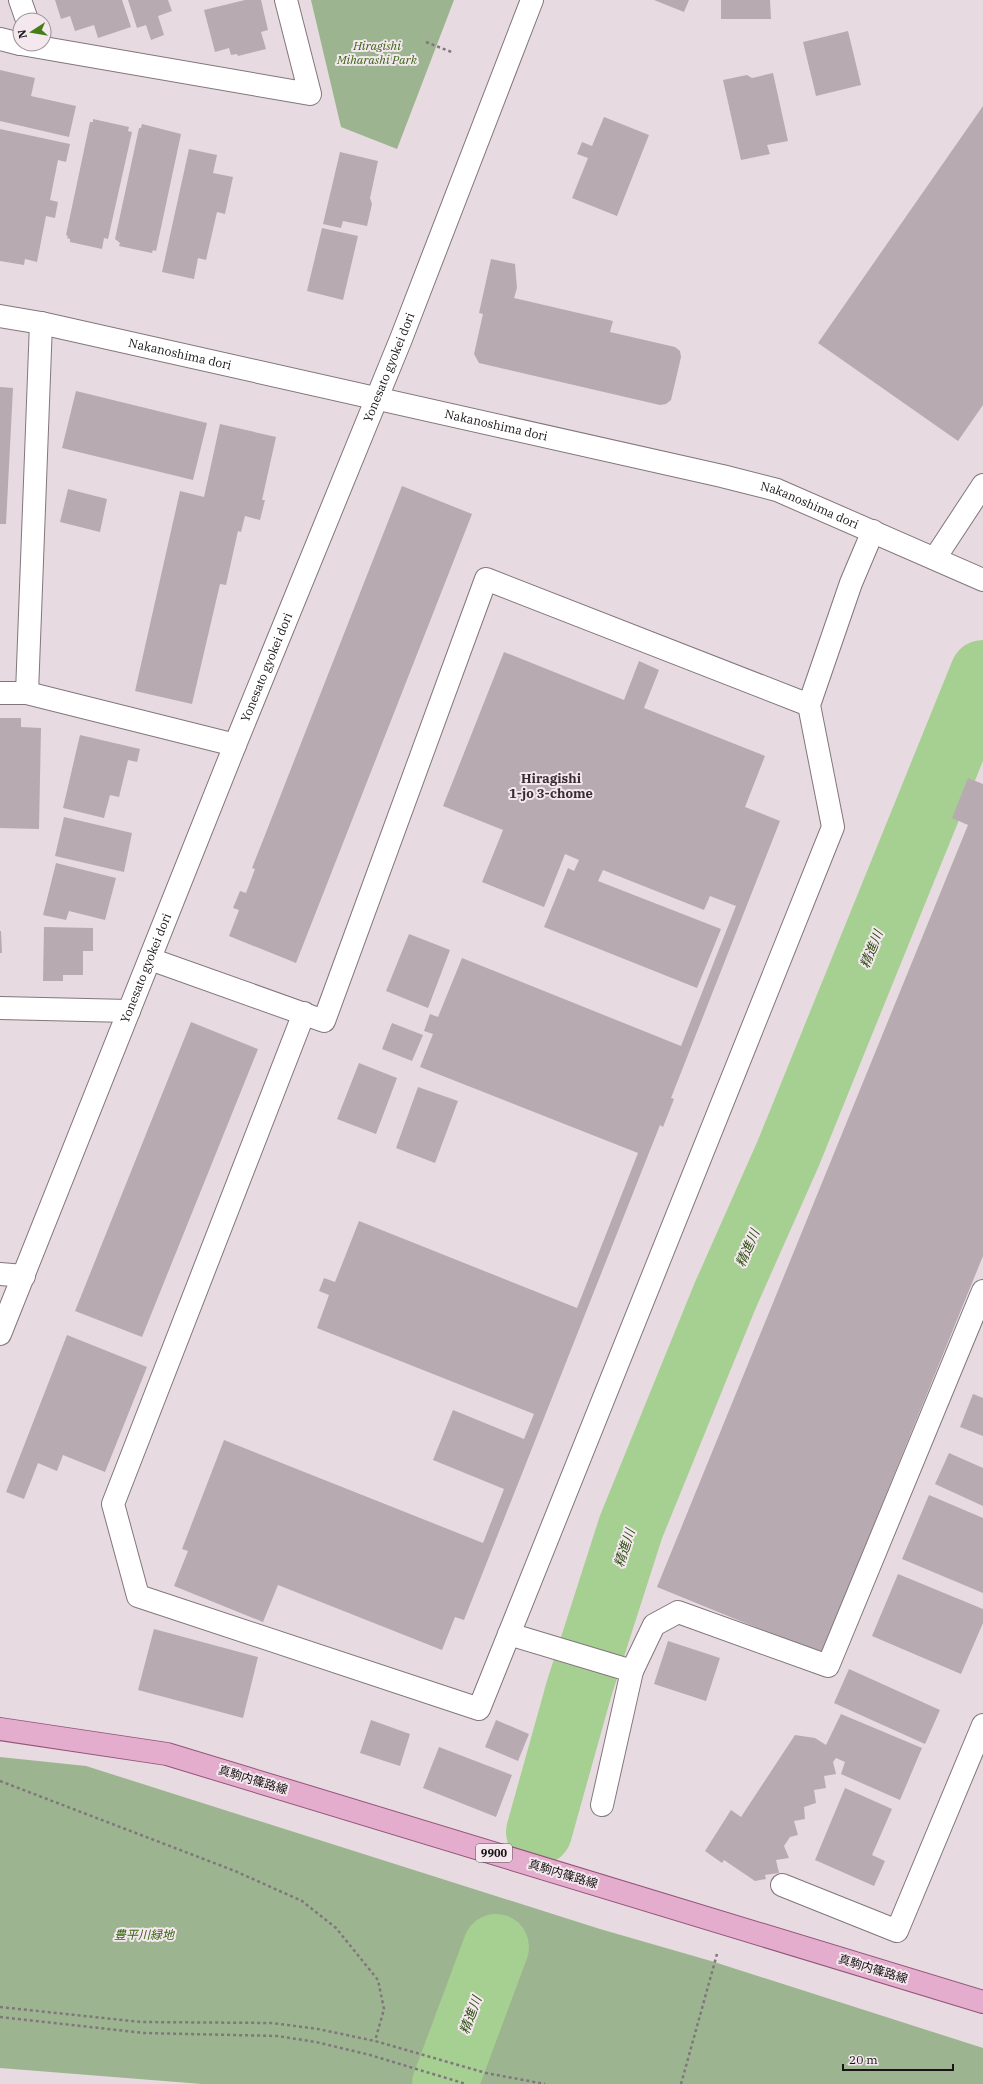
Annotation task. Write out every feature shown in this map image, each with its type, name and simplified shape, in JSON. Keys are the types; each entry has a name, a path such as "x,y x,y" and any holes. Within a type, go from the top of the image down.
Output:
{"main road":[{"name":"真駒内篠路線","path":"0,1729 167,1754 983,2002"}],"street":[{"path":"20,0 24,12"},
{"path":"52,49 310,94 286,0"},
{"name":"Yonesato gyokei dori","path":"0,1334 235,745 401,339 532,0"},
{"path":"0,39 12,42"},
{"name":"Nakanoshima dori","path":"0,316 41,323 722,476 777,490 980,579"},
{"path":"27,693 41,323"},
{"path":"935,558 983,485"},
{"path":"304,1014 113,1504 138,1596 479,1708 833,827 809,705 851,584 873,531"},
{"path":"150,959 324,1021 486,579 809,705"},
{"path":"0,693 27,693 235,745"},
{"path":"0,1008 129,1011"},
{"path":"0,1274 24,1276"},
{"path":"602,1805 622,1667 654,1625 678,1612 828,1666 983,1291"},
{"path":"509,1634 622,1667"},
{"path":"782,1885 897,1931 983,1725"}],"path":[{"path":"426,42 454,53"},
{"path":"0,1781 234,1871 302,1901 336,1928 378,1980 384,2009 375,2041"},
{"path":"681,2084 717,1954"},
{"path":"0,2007 141,2022 272,2023 318,2028 375,2041 486,2073 545,2084"},
{"path":"0,2017 144,2032 277,2036 316,2042 396,2063 466,2084"}],"green space":[{"name":"Hiragishi Miharashi Park","path":"311,0 454,0 397,149 341,127"},
{"name":"豊平川緑地","path":"0,1757 86,1766 600,1929 711,1961 983,2048 983,2084 202,2084 0,2068"}],"building":[{"path":"55,0 122,0 131,27 98,38 94,25 75,31 70,16 61,19"},
{"path":"128,0 168,0 172,11 158,16 164,35 151,40 146,25 137,28"},
{"path":"245,0 261,0 268,30 261,32 266,49 238,56 237,54 231,55 229,48 215,52 204,10"},
{"path":"654,0 689,0 684,12"},
{"path":"721,0 770,0 771,19 721,19"},
{"path":"848,31 861,85 816,96 803,42"},
{"path":"0,70 35,78 31,96 76,106 69,137 0,121"},
{"path":"773,73 788,141 767,145 770,154 741,160 723,80 747,75 752,78"},
{"path":"983,106 983,405 958,441 818,343"},
{"path":"604,117 649,135 617,216 572,198 588,158 577,154 582,142 592,146"},
{"path":"93,119 129,127 128,131 132,132 108,239 104,238 102,249 70,242 70,239 67,238 68,236 66,235 90,122 93,122"},
{"path":"142,124 181,134 156,251 153,250 152,253 119,246 120,243 115,239 139,128 141,128"},
{"path":"0,129 70,144 66,162 58,160 50,200 58,202 55,218 46,216 37,262 25,259 24,265 0,261"},
{"path":"189,149 217,155 213,173 233,177 225,214 217,212 206,260 198,258 194,279 162,272"},
{"path":"340,152 378,161 370,198 372,204 367,226 343,221 341,228 323,224"},
{"path":"322,228 358,236 343,300 307,291"},
{"path":"491,259 515,264 517,288 514,298 613,321 610,332 675,347 680,351 681,357 671,400 666,404 660,405 479,363 474,354 483,314 479,313"},
{"path":"0,387 13,388 6,524 0,524"},
{"path":"76,391 207,423 193,480 62,448"},
{"path":"220,424 276,437 262,500 265,500 260,520 245,516 241,532 238,531 226,585 220,584 192,704 135,691 180,491 204,497"},
{"path":"402,486 472,514 296,963 229,936 239,910 233,908 240,891 246,893 255,869 252,868"},
{"path":"68,489 107,499 100,532 60,522"},
{"path":"504,652 624,700 639,661 659,670 644,708 765,756 745,807 780,821 671,1098 674,1099 663,1127 660,1125 464,1620 455,1617 442,1650 278,1585 263,1622 174,1586 188,1551 182,1549 224,1440 483,1543 504,1489 433,1460 453,1410 524,1439 534,1414 317,1328 329,1295 319,1291 324,1278 335,1282 359,1221 577,1308 638,1153 420,1067 433,1034 424,1031 430,1014 438,1017 462,958 681,1046 736,906 710,896 704,910 603,870 598,881 721,929 697,988 544,927 568,868 574,871 579,860 565,854 544,907 482,882 503,830 443,806"},
{"path":"0,718 21,718 21,727 41,728 39,829 0,828"},
{"path":"80,735 140,749 137,762 128,760 119,797 110,795 104,818 63,808"},
{"path":"968,778 983,784 983,1256 821,1654 657,1587 968,825 952,818"},
{"path":"64,817 132,833 124,872 55,856"},
{"path":"56,863 116,878 105,920 69,911 66,920 43,915"},
{"path":"44,927 93,928 93,951 83,951 83,975 63,975 63,981 43,981"},
{"path":"1,931 2,953 0,953"},
{"path":"409,934 450,950 428,1008 386,991"},
{"path":"191,1022 258,1049 142,1337 75,1311"},
{"path":"392,1023 423,1035 412,1061 382,1049"},
{"path":"359,1063 397,1078 376,1134 337,1119"},
{"path":"418,1087 458,1101 435,1163 396,1148"},
{"path":"67,1335 147,1367 105,1472 63,1455 57,1471 38,1463 24,1499 6,1492"},
{"path":"973,1394 983,1398 983,1436 960,1427"},
{"path":"949,1453 983,1468 983,1506 935,1484"},
{"path":"929,1495 983,1518 983,1593 902,1559"},
{"path":"898,1574 983,1609 983,1623 961,1674 872,1636"},
{"path":"154,1629 258,1657 243,1718 138,1690"},
{"path":"668,1641 720,1658 706,1701 654,1684"},
{"path":"849,1669 940,1710 925,1744 834,1703"},
{"path":"841,1714 922,1748 900,1800 841,1774 845,1762 836,1758 833,1762 836,1774 824,1776 826,1788 814,1790 816,1803 804,1807 805,1819 794,1821 798,1835 790,1837 784,1846 789,1858 776,1860 779,1873 765,1875 766,1879 755,1881 724,1860 722,1863 705,1851 731,1810 741,1817 795,1735 815,1738 826,1745"},
{"path":"371,1720 410,1734 400,1766 360,1753"},
{"path":"496,1720 529,1734 518,1761 485,1747"},
{"path":"439,1747 512,1775 496,1817 423,1788"},
{"path":"845,1788 892,1809 872,1855 885,1861 874,1886 815,1860"}],"waterway":[{"name":"精進川","path":"539,1832 579,1689 631,1527 725,1296 788,1154 983,673"},
{"name":"精進川","path":"445,2084 496,1947"}],"district":[{"name":"Hiragishi 1-jo 3-chome","path":"551,786"}]}
